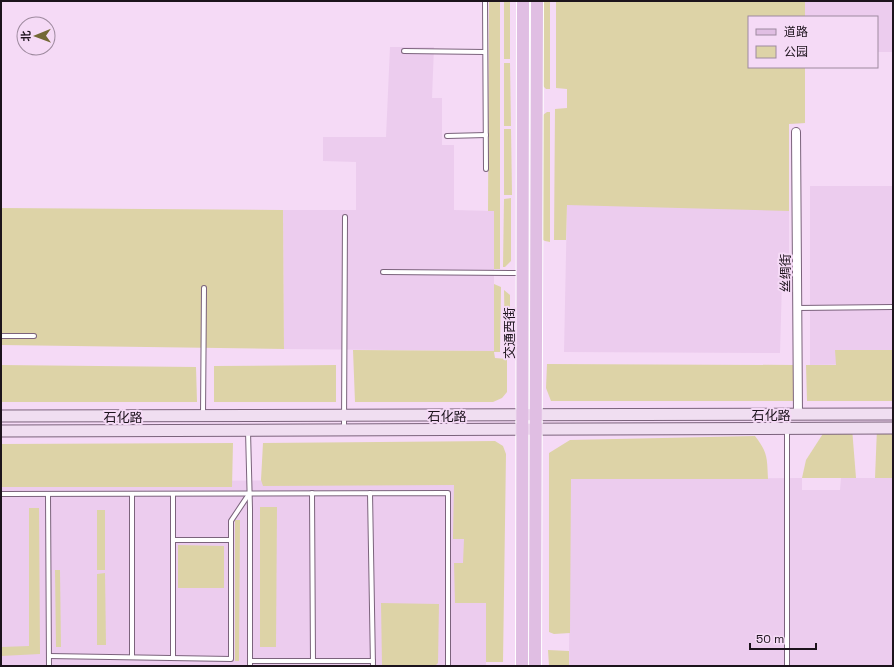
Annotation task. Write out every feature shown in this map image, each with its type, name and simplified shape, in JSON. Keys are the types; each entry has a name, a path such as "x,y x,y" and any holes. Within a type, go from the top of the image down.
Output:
{"main road":[{"name":"交通西街","path":"522,666 523,1"},
{"name":"交通西街","path":"535,666 537,1"},
{"name":"石化路","path":"1,416 893,414"},
{"name":"石化路","path":"1,431 893,428"}],"street":[{"name":"丝绸街","path":"796,132 798,414"}],"lane":[{"path":"485,1 486,169"},
{"path":"404,51 485,52"},
{"path":"447,136 486,135"},
{"path":"344,431 345,217"},
{"path":"383,272 523,273"},
{"path":"203,416 204,288"},
{"path":"797,308 893,307"},
{"path":"1,336 34,336"},
{"path":"786,429 786,666"},
{"path":"248,431 250,494 250,666"},
{"path":"370,493 373,666"},
{"path":"1,494 448,493 448,666"},
{"path":"132,494 132,657"},
{"path":"173,494 173,658"},
{"path":"49,656 232,659 231,521 250,494"},
{"path":"312,494 313,661"},
{"path":"48,495 49,666"},
{"path":"173,540 231,540"},
{"path":"250,661 373,661"}],"shaded area":[{"path":"568,1 893,1 893,52 878,52 878,16 748,16 748,68 805,68 805,123 789,124 789,282 782,282 780,353 564,352 567,205"},
{"path":"390,47 434,47 432,98 442,98 442,145 454,145 454,210 494,211 494,351 284,349 283,210 356,210 356,162 323,161 323,137 386,137"},
{"path":"810,186 893,186 893,364 810,365"},
{"path":"802,478 802,490 840,490 841,478 893,478 893,666 569,666 570,479"},
{"path":"487,479 486,666 1,666 1,482"}],"green space":[{"path":"489,1 500,1 500,269 494,269 494,211 488,211"},
{"path":"504,1 510,1 510,59 504,59"},
{"path":"543,1 550,1 550,89 546,89 543,86"},
{"path":"556,1 805,1 805,16 748,16 748,68 805,68 805,123 789,124 789,211 567,205 566,240 554,240 555,109 567,108 567,89 556,88"},
{"path":"504,63 510,63 511,126 504,126"},
{"path":"550,112 550,242 543,240 543,115"},
{"path":"504,129 511,129 512,195 504,195"},
{"path":"511,198 511,261 503,267 504,199"},
{"path":"1,208 283,210 284,349 1,345"},
{"path":"494,284 501,287 500,352 494,352 495,358 507,359 507,392 502,398 493,402 355,402 353,350 494,351"},
{"path":"504,290 510,295 510,349 505,349"},
{"path":"835,350 893,350 893,401 807,401 806,365 836,365"},
{"path":"547,364 793,365 794,401 551,401 546,388"},
{"path":"1,365 196,367 197,402 1,402"},
{"path":"336,365 336,402 214,402 214,366"},
{"path":"852,428 856,478 802,478 806,460 826,429"},
{"path":"877,428 893,429 893,478 875,478"},
{"path":"755,436 765,452 768,479 571,479 570,633 554,634 549,632 549,453 570,440"},
{"path":"495,441 503,446 506,454 503,662 486,662 486,603 455,603 454,563 463,563 464,539 453,539 454,485 263,486 261,480 263,443"},
{"path":"233,443 232,487 1,487 1,444"},
{"path":"260,507 277,507 276,647 260,647"},
{"path":"29,508 39,508 40,654 1,656 1,647 29,646"},
{"path":"97,510 105,510 105,570 97,570"},
{"path":"235,520 240,520 239,661 235,661"},
{"path":"178,545 224,546 224,588 178,588"},
{"path":"55,570 60,570 61,647 56,647"},
{"path":"105,573 106,645 97,645 97,574"},
{"path":"381,603 439,604 438,663 435,666 382,665"},
{"path":"548,650 569,651 569,666 549,666"}]}
